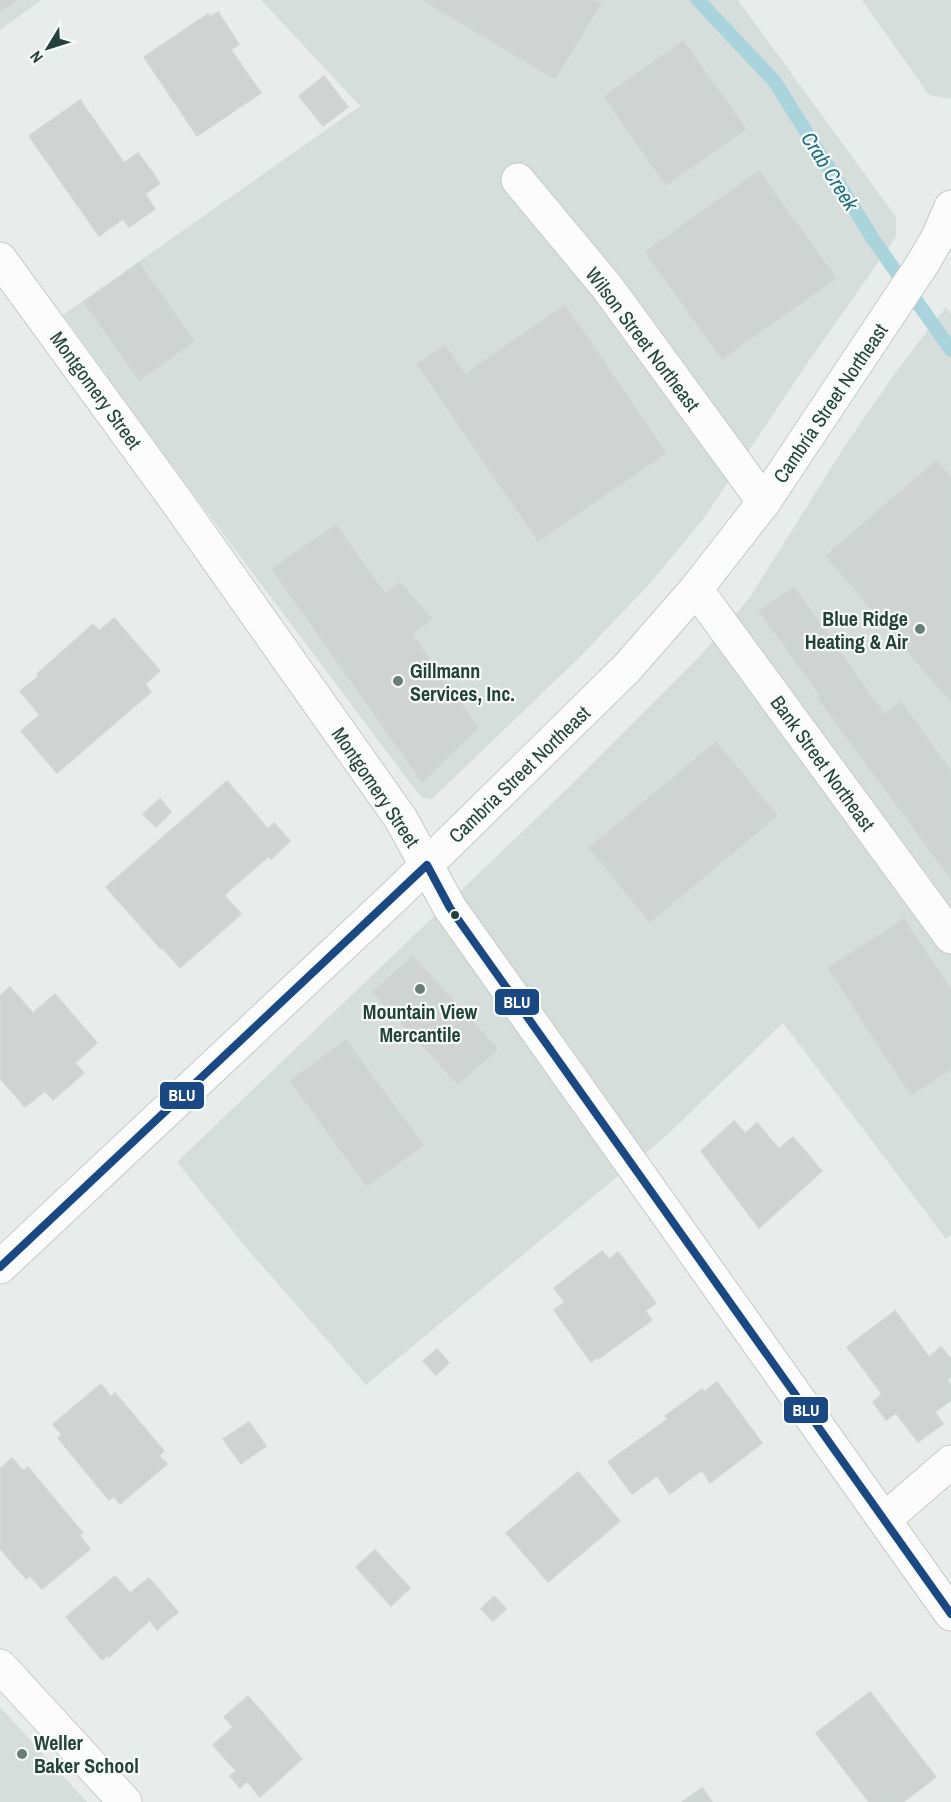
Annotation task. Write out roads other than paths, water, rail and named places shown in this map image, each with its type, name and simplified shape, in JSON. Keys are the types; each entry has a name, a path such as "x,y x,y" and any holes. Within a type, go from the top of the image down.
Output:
{"street":[{"name":"Wilson Street Northeast","path":"518,180 607,288 764,502"},
{"name":"Cambria Street Northeast","path":"0,1268 427,865 627,669 696,589 764,502 892,312 938,237 951,207"},
{"name":"Montgomery Street","path":"0,259 201,535 401,819 450,908 951,1614"},
{"name":"Bank Street Northeast","path":"696,589 951,937"},
{"path":"885,1519 951,1462"},
{"path":"0,1666 124,1802"}],"waterway":[{"name":"Crab Creek","path":"698,0 775,82 875,242 951,350"}],"place":[{"name":"Blue Ridge Heating & Air","path":"920,629"},
{"name":"Gillmann Services, Inc.","path":"398,681"},
{"name":"Mountain View Mercantile","path":"420,989"},
{"name":"Weller Baker School","path":"22,1754"}]}
